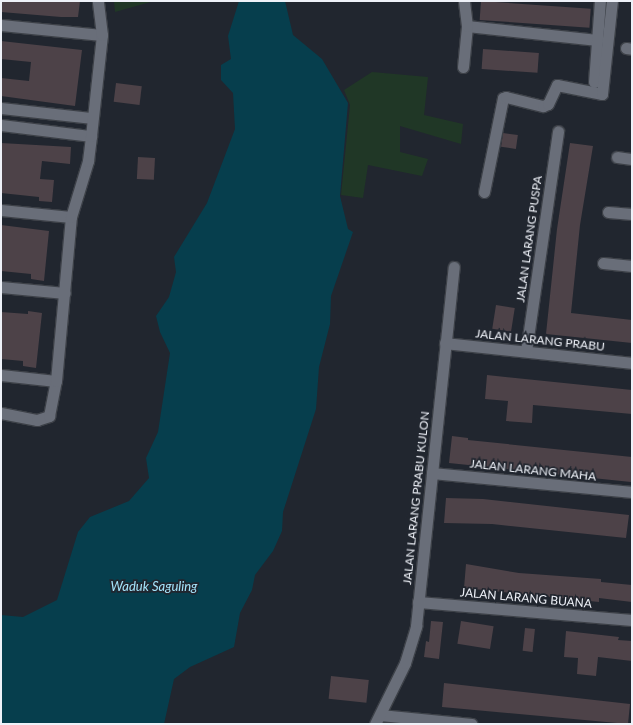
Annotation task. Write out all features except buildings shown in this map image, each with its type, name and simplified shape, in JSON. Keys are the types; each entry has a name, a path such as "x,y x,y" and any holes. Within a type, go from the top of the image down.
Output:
{"street":[{"path":"1,413 44,419 49,416 56,381 71,217 88,161 102,35 98,1"},
{"path":"463,67 467,26 464,1"},
{"path":"594,82 600,1"},
{"path":"484,192 503,98 506,97 544,106 548,104 557,85 602,94 612,1"},
{"path":"1,25 102,35"},
{"path":"467,26 597,40"},
{"path":"1,108 92,118"},
{"path":"1,125 90,136"},
{"name":"JALAN LARANG PUSPA","path":"526,352 558,131"},
{"path":"618,157 632,158"},
{"path":"1,210 71,217"},
{"path":"608,212 632,214"},
{"path":"603,263 632,266"},
{"name":"JALAN LARANG PRABU KULON","path":"378,720 405,663 416,626 444,343 454,267"},
{"path":"1,287 65,293"},
{"name":"JALAN LARANG PRABU","path":"444,343 632,363"},
{"path":"1,375 56,381"},
{"name":"JALAN LARANG MAHA","path":"432,473 632,492"},
{"name":"JALAN LARANG BUANA","path":"418,602 632,620"},
{"path":"378,720 472,724"}],"green space":[{"path":"114,1 154,1 115,12"},
{"path":"372,72 428,77 424,115 463,124 461,144 400,126 400,152 428,159 422,176 368,165 363,198 341,195 350,105 344,90"}],"water":[{"name":"Waduk Saguling","path":"239,1 285,1 293,35 322,59 348,103 340,196 348,229 353,232 331,296 330,324 319,367 316,409 283,512 282,531 273,551 255,575 252,590 240,613 234,647 190,667 174,679 164,724 1,724 1,615 23,617 57,600 78,532 90,517 129,501 149,478 146,458 158,432 170,353 160,332 156,316 169,297 176,272 174,257 207,203 235,129 233,93 221,80 221,65 231,59 228,36"}]}
